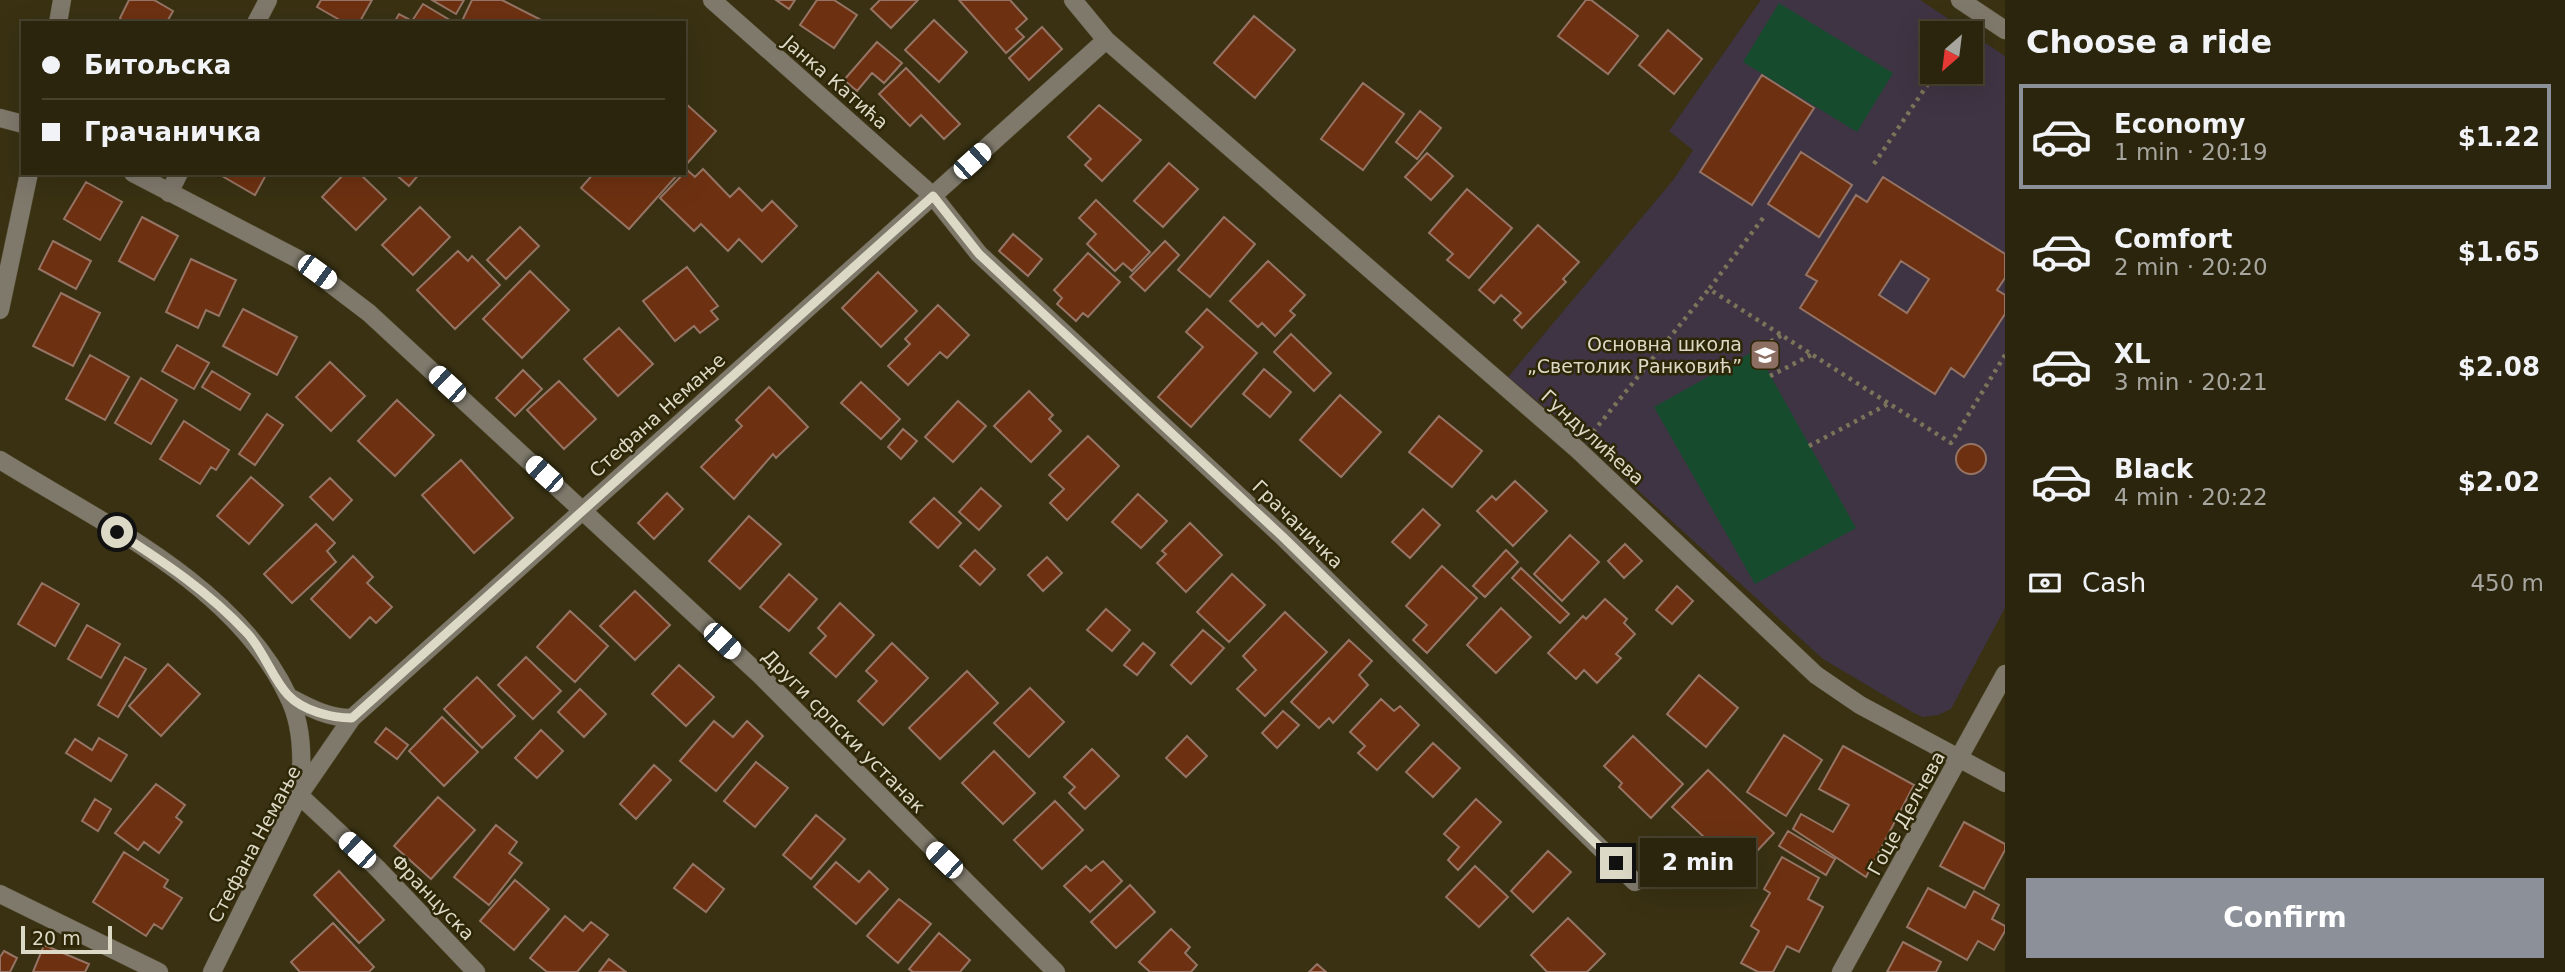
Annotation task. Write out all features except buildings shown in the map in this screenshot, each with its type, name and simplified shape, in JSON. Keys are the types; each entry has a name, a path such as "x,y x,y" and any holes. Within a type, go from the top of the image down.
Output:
{"street":[{"path":"58,21 62,0"},
{"path":"257,21 268,0"},
{"name":"Јанка Катића","path":"712,0 933,196"},
{"path":"1073,0 1106,40"},
{"path":"1960,0 2005,30"},
{"name":"Стефана Немање","path":"212,972 299,795 352,718 1106,40"},
{"name":"Гундулићева","path":"1106,40 1578,450 1816,675 1860,705 2005,783"},
{"path":"0,118 21,123"},
{"path":"0,310 29,175"},
{"name":"Други српски устанак","path":"137,175 298,258 335,285 761,676 1056,972"},
{"path":"169,193 178,175"},
{"name":"Грачаничка","path":"933,196 979,254 1283,537 1635,882"},
{"path":"0,460 163,561 211,598 249,635 289,697 303,761 299,795"},
{"name":"Гоце Делчева","path":"1841,972 2005,674"},
{"path":"289,697 318,713 337,718 352,718"},
{"name":"Француска","path":"299,795 377,868 476,972"},
{"path":"0,894 159,972"}],"path":[{"path":"1874,164 1928,84"},
{"path":"1578,450 1763,218"},
{"path":"1709,289 1951,443 2005,355"},
{"path":"1756,350 1782,335"},
{"path":"1770,376 1812,354"},
{"path":"1809,446 1889,403"}],"shaded area":[{"name":"Основна школа „Светолик Ранковић”","path":"1761,0 1920,0 1952,21 1920,21 1920,84 1983,84 1983,42 2005,56 2005,608 1951,709 1938,715 1923,717 1914,713 1823,659 1564,423 1508,377 1674,179 1693,150 1669,131"}],"green space":[{"path":"1779,3 1893,73 1857,132 1743,62"},
{"path":"1756,350 1856,528 1755,584 1654,407"}],"place":[{"name":"Основна школа „Светолик Ранковић”","path":"1765,355"}],"route":[{"path":"117,532 163,561 211,598 249,635 289,697 318,713 337,718 352,718 933,196 979,254 1283,537 1616,863"}]}
